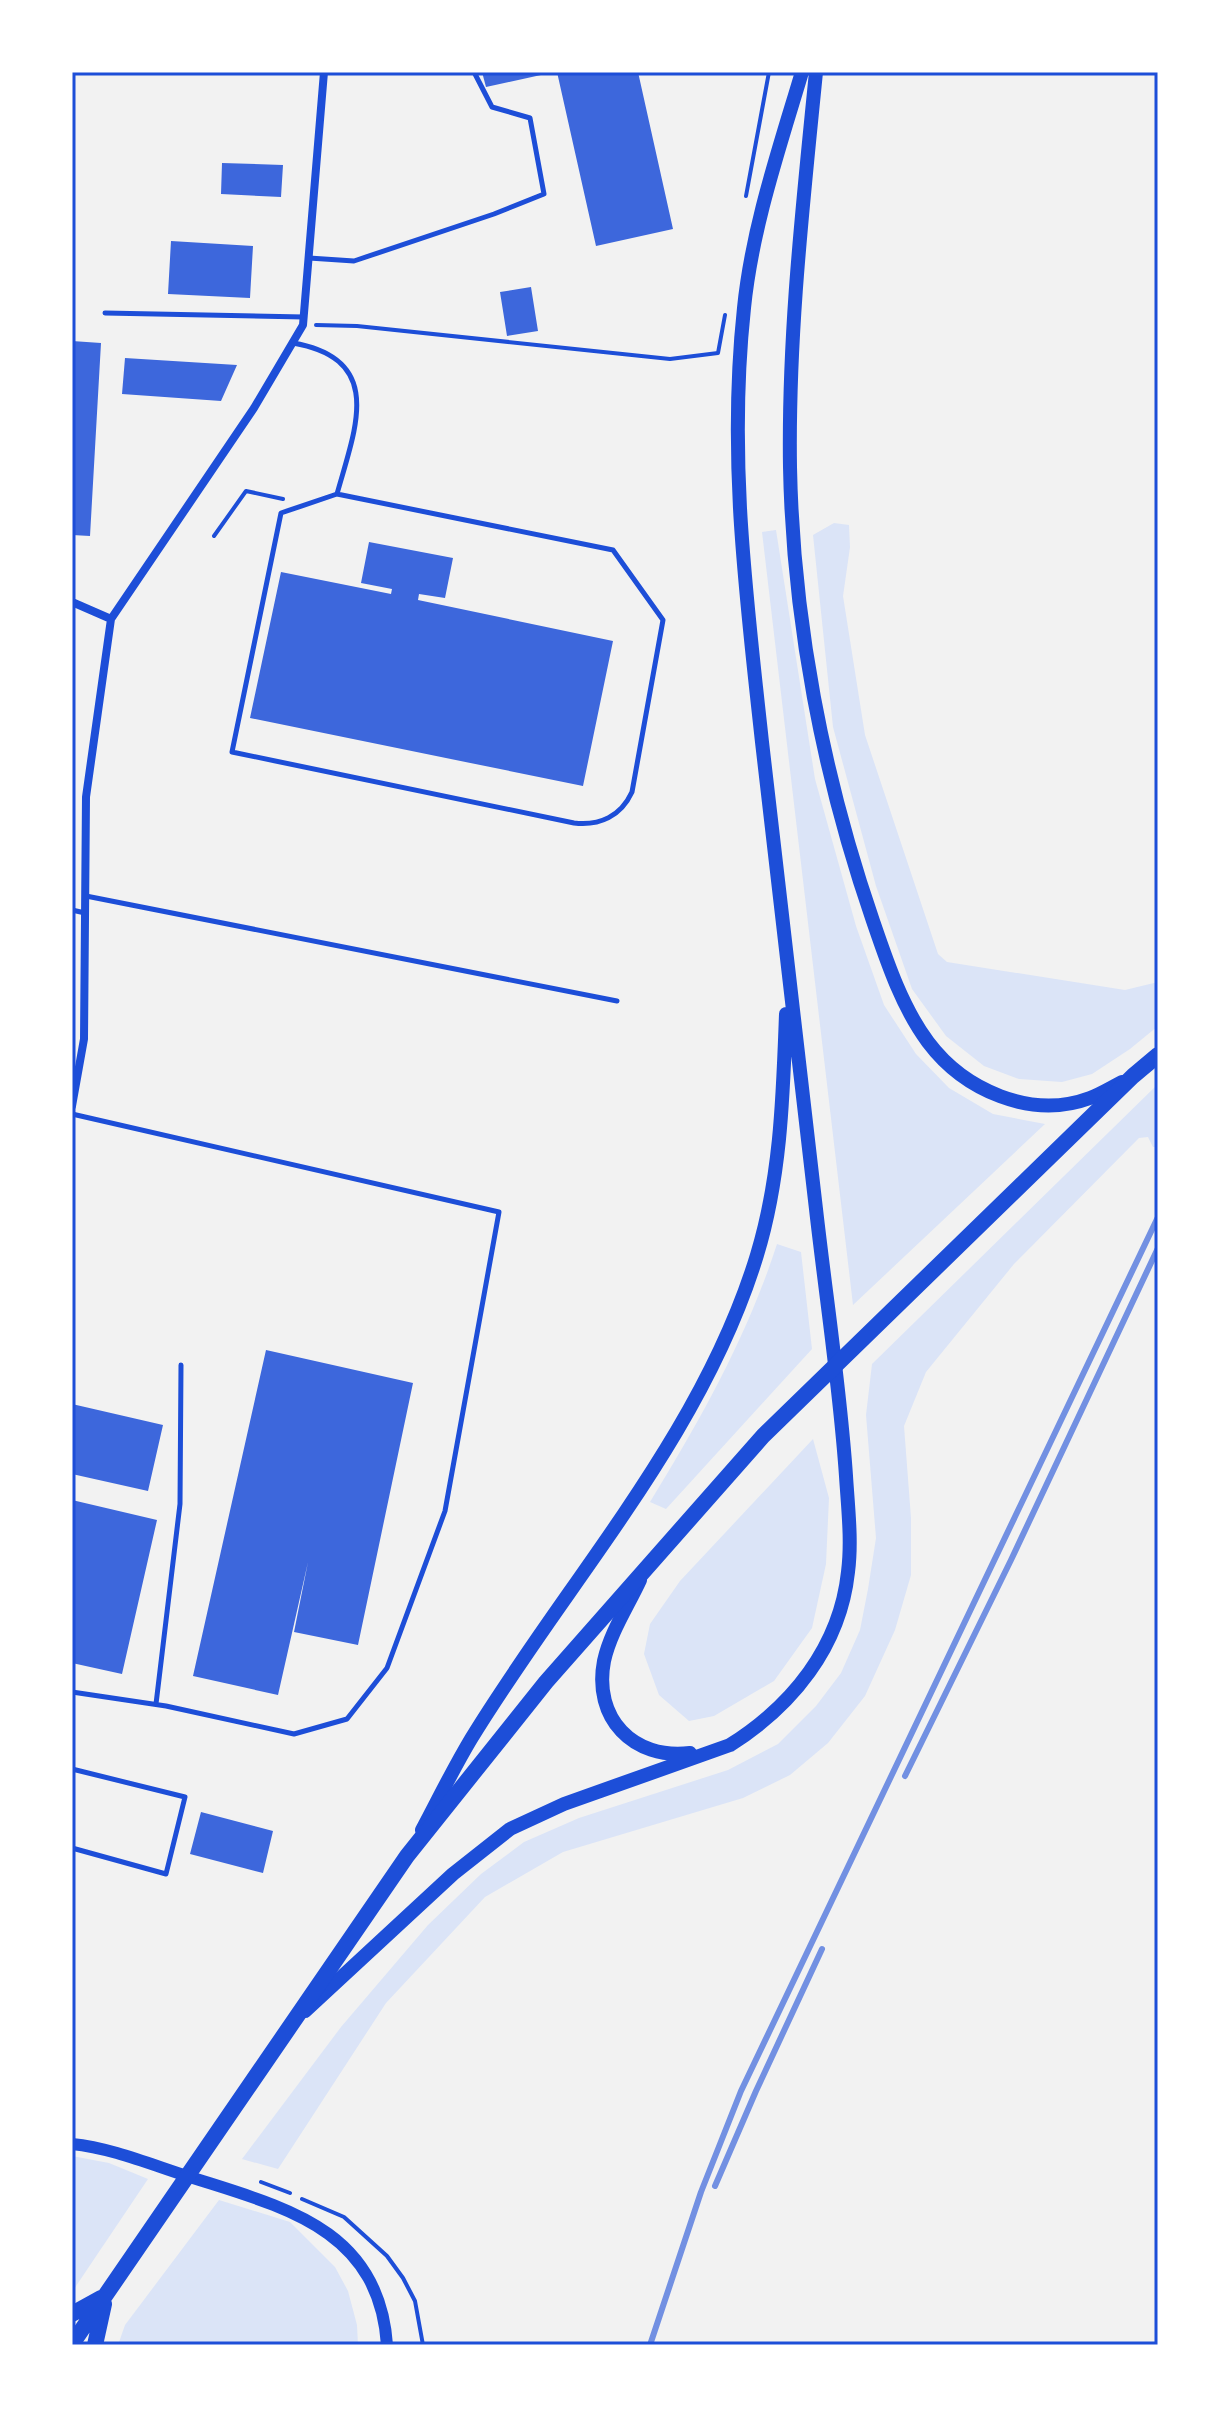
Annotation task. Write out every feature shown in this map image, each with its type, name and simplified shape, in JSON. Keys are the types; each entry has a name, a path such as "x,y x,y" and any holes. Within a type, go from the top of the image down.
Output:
{"main road":[{"path":"293,2023 453,1874 510,1829 564,1804 730,1745 753,1730 802,1684 838,1621 848,1573 849,1547 844,1445 787,966 739,516 737,403 744,303 765,195 802,72"},
{"path":"816,72 793,326 790,411 793,521 808,660 834,789 862,890 883,950 916,1025 943,1060 968,1080 997,1096 1020,1103 1043,1105 1067,1104 1090,1098 1133,1076"},
{"path":"407,1856 471,1739 667,1445 695,1398 737,1311 757,1255 778,1157 783,1108 787,966"},
{"path":"72,2344 407,1856 546,1682 763,1436 1158,1055"},
{"path":"648,1563 608,1648 602,1678 607,1710 628,1737 642,1748 657,1753 676,1755 730,1745"},
{"path":"72,2314 106,2295"},
{"path":"95,2345 106,2295"}],"street":[{"path":"72,1106 76,1061 84,1039 86,797 111,619 254,408 303,321 324,72"},
{"path":"72,602 111,619"},
{"path":"72,2144 112,2152 266,2201 323,2228 341,2242 368,2279 378,2301 387,2345"}],"lane":[{"path":"309,258 354,261 544,194 530,118 492,107 474,72"},
{"path":"105,313 303,321"},
{"path":"292,343 315,347 332,355 343,364 357,394 352,440 337,494"},
{"path":"337,494 613,550 663,620 632,792 626,805 602,821 588,825 232,752 281,513 337,494"},
{"path":"85,896 617,1001"},
{"path":"72,910 85,913"},
{"path":"72,1114 499,1212 445,1511 387,1668 347,1719 294,1734 156,1704 72,1692"},
{"path":"156,1704 180,1504 181,1365"},
{"path":"72,1769 185,1797 166,1874 72,1848"}],"path":[{"path":"303,321 670,359 718,353"},
{"path":"214,536 246,491 308,504"}],"shaded area":[{"path":"834,523 849,525 850,547 843,596 865,735 938,954 947,962 1125,990 1158,982 1158,1026 1092,1074 1062,1082 1019,1079 984,1066 946,1036 912,989 876,886 833,727 813,535"},
{"path":"776,530 815,779 856,926 884,1005 916,1054 949,1088 993,1114 1045,1124 853,1305 762,532"},
{"path":"1158,1084 1158,1147 1153,1147 1148,1137 1139,1138 1014,1264 926,1372 904,1426 911,1518 911,1575 895,1630 865,1696 828,1743 790,1775 743,1798 563,1852 485,1897 386,2003 278,2169 242,2159 341,2027 428,1925 481,1874 524,1842 579,1818 728,1770 778,1744 816,1706 841,1673 860,1630 868,1589 876,1538 866,1415 872,1364"},
{"path":"777,1244 801,1252 812,1349 666,1509 650,1502 737,1345"},
{"path":"813,1439 829,1498 826,1564 812,1628 774,1681 714,1716 689,1721 659,1695 644,1654 650,1624 680,1581"},
{"path":"72,2156 109,2163 148,2179 72,2292"},
{"path":"219,2200 290,2222 335,2267 348,2291 357,2325 358,2345 118,2345 125,2325"}],"building":[{"path":"482,72 550,72 550,73 486,87"},
{"path":"557,72 638,72 673,229 596,246"},
{"path":"222,163 283,165 281,197 221,194"},
{"path":"171,241 253,246 250,298 168,294"},
{"path":"531,287 538,331 507,336 500,292"},
{"path":"72,341 101,343 90,536 72,535"},
{"path":"125,358 237,365 221,401 122,394"},
{"path":"369,542 453,558 445,598 419,594 418,600 613,641 583,786 250,718 281,572 391,594 392,589 361,583"},
{"path":"266,1350 413,1383 358,1645 294,1632 308,1562 278,1695 193,1676"},
{"path":"72,1404 163,1425 148,1491 72,1474"},
{"path":"72,1500 157,1520 122,1674 72,1663"},
{"path":"201,1812 273,1831 263,1873 190,1854"}],"railway":[{"path":"650,2345 701,2192 741,2091 1158,1217"},
{"path":"905,1776 1158,1248"},
{"path":"715,2186 822,1949"}]}
